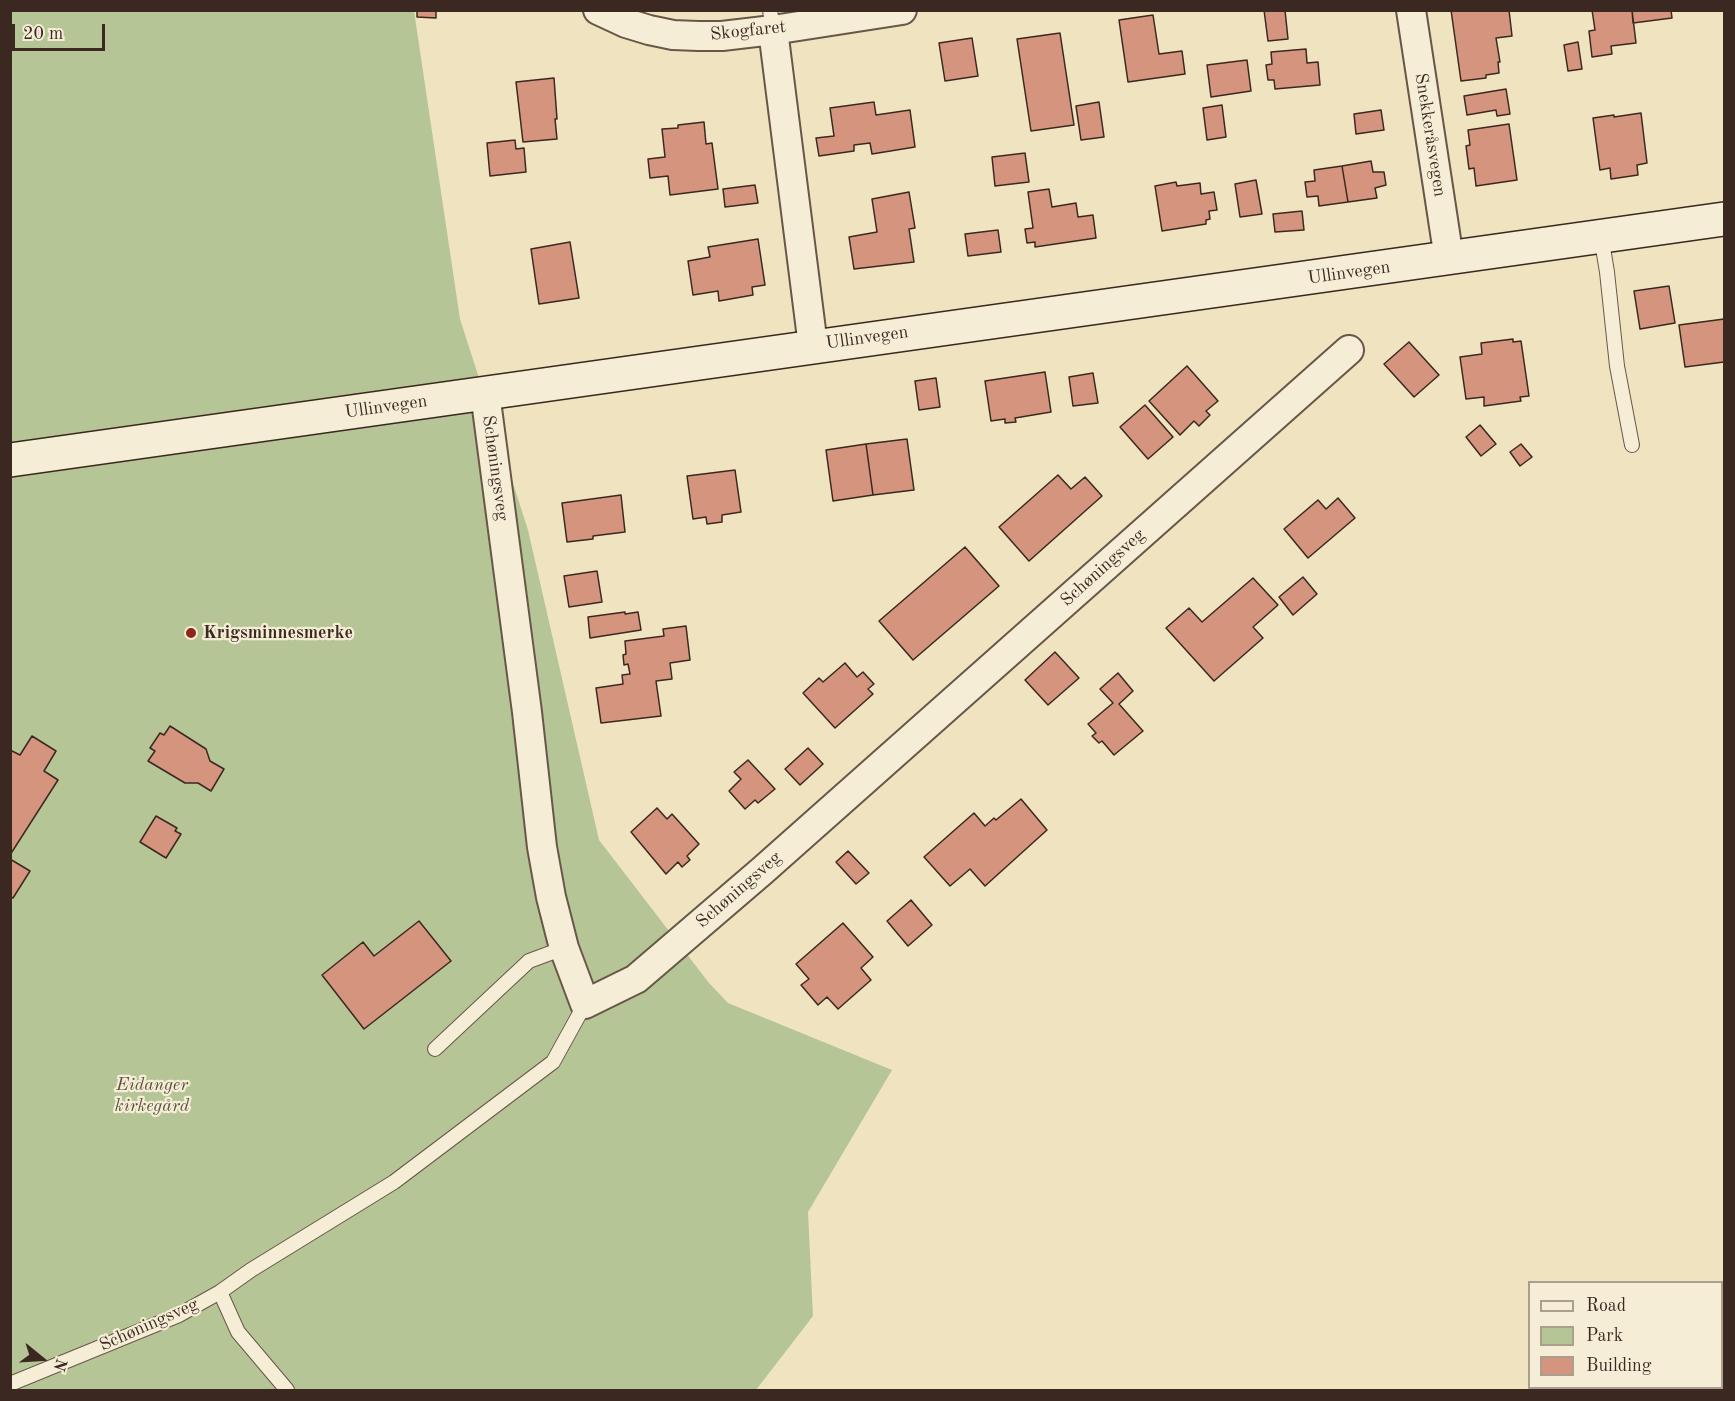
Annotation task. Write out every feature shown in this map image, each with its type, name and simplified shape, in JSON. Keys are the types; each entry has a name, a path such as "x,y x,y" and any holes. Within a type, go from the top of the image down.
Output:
{"main road":[{"name":"Ullinvegen","path":"10,460 1725,219"}],"street":[{"name":"Skogfaret","path":"597,10 626,22 673,35 722,36 772,20 902,10"},
{"name":"Snekkeråsvegen","path":"1411,10 1449,259"},
{"path":"772,20 813,346"},
{"name":"Schøningsveg","path":"485,393 527,712 542,847 551,897 564,948 585,1004 636,979 645,972 771,863 1348,350"}],"lane":[{"path":"1601,236 1617,366 1632,445"},
{"path":"435,1049 529,961 564,948"},
{"name":"Schøningsveg","path":"10,1384 179,1315 220,1292 251,1270 394,1182 553,1062 585,1004"},
{"path":"220,1292 238,1332 287,1390"}],"green space":[{"name":"Eidanger kirkegård","path":"10,11 414,11 460,319 528,530 599,840 709,983 728,1003 892,1070 808,1212 813,1316 756,1390 11,1390"}],"building":[{"path":"417,10 436,10 436,18 417,17"},
{"path":"1264,10 1285,10 1288,39 1268,41"},
{"path":"1451,10 1509,10 1512,36 1496,38 1500,62 1498,62 1499,73 1486,75 1486,78 1461,81"},
{"path":"1592,10 1632,10 1636,43 1611,46 1612,54 1592,57 1589,31 1595,30"},
{"path":"1632,10 1671,10 1672,18 1633,23"},
{"path":"1153,15 1159,54 1182,51 1185,74 1128,82 1119,20"},
{"path":"1060,33 1074,125 1031,131 1017,39"},
{"path":"972,38 978,76 945,81 939,43"},
{"path":"1578,42 1582,69 1568,71 1564,45"},
{"path":"1306,49 1307,63 1318,62 1320,85 1275,89 1274,80 1268,80 1266,65 1272,64 1271,52"},
{"path":"1247,60 1251,91 1211,97 1207,65"},
{"path":"554,78 557,139 523,142 516,82"},
{"path":"1506,89 1510,114 1497,116 1496,110 1467,115 1464,96"},
{"path":"874,102 876,115 910,110 915,147 872,154 870,143 854,145 854,151 819,156 816,138 834,136 830,108"},
{"path":"1099,102 1104,137 1081,140 1076,106"},
{"path":"1222,105 1226,137 1207,140 1203,108"},
{"path":"1381,110 1384,130 1356,134 1354,114"},
{"path":"1641,113 1647,163 1637,165 1638,175 1611,179 1610,168 1600,170 1593,118"},
{"path":"704,122 706,144 712,143 718,189 670,195 668,176 650,178 648,159 665,157 662,129"},
{"path":"1509,124 1517,180 1476,186 1474,168 1469,169 1466,146 1470,145 1468,130"},
{"path":"515,140 516,149 524,148 526,172 490,176 487,143"},
{"path":"1025,153 1029,182 995,186 992,157"},
{"path":"1371,161 1373,172 1384,172 1386,185 1375,188 1377,198 1348,202 1342,166"},
{"path":"1342,166 1348,202 1319,206 1318,196 1307,197 1305,182 1315,181 1314,170"},
{"path":"1256,180 1262,214 1240,217 1235,184"},
{"path":"1176,182 1177,186 1200,183 1201,194 1214,192 1217,210 1209,211 1210,219 1206,220 1206,224 1162,231 1155,186"},
{"path":"755,185 758,203 725,207 723,189"},
{"path":"1049,189 1052,207 1076,203 1078,217 1093,215 1096,238 1035,247 1035,242 1027,243 1025,229 1033,228 1028,192"},
{"path":"909,192 915,228 909,229 914,262 854,269 849,237 877,232 872,199"},
{"path":"1302,211 1304,230 1275,232 1273,214"},
{"path":"998,230 1001,252 968,256 965,234"},
{"path":"758,239 765,285 752,287 753,295 719,301 718,291 693,295 688,261 710,257 708,247"},
{"path":"570,242 579,298 539,304 531,249"},
{"path":"1669,286 1675,323 1640,329 1634,291"},
{"path":"1724,319 1724,362 1685,367 1679,325"},
{"path":"1513,339 1513,342 1521,341 1529,396 1520,397 1521,401 1484,406 1484,397 1466,399 1460,357 1482,354 1481,343"},
{"path":"1409,342 1439,375 1414,397 1384,364"},
{"path":"1187,366 1218,401 1206,411 1210,415 1199,426 1194,421 1180,435 1149,401"},
{"path":"1045,372 1051,412 1015,418 1016,422 1005,423 1005,419 991,421 985,381"},
{"path":"1093,373 1098,403 1073,406 1069,377"},
{"path":"936,378 940,407 919,410 915,381"},
{"path":"1145,405 1173,437 1148,459 1120,427"},
{"path":"1480,425 1496,444 1481,456 1466,437"},
{"path":"907,439 914,490 873,495 866,444"},
{"path":"866,444 873,495 833,501 826,450"},
{"path":"1521,444 1532,457 1520,466 1510,452"},
{"path":"735,470 741,512 722,515 722,522 707,524 706,517 693,519 687,476"},
{"path":"1058,475 1071,489 1085,477 1102,496 1029,561 999,527"},
{"path":"621,495 625,532 567,542 562,503"},
{"path":"1338,498 1355,518 1308,558 1284,529 1318,500 1326,509"},
{"path":"965,547 999,586 913,660 879,621"},
{"path":"597,571 602,602 569,607 564,576"},
{"path":"1303,577 1317,594 1293,615 1279,597"},
{"path":"1253,578 1278,605 1253,627 1263,638 1214,681 1166,628 1189,608 1202,622"},
{"path":"625,612 625,614 638,612 641,630 590,638 588,617"},
{"path":"686,626 690,660 670,663 672,679 656,681 661,716 601,723 596,688 623,684 622,675 630,674 628,664 624,665 625,641 664,636 663,629"},
{"path":"1055,652 1079,678 1048,705 1025,680"},
{"path":"845,663 857,677 863,672 874,684 868,689 873,694 835,728 803,693 819,678 823,682"},
{"path":"1118,673 1133,691 1119,704 1143,731 1114,755 1102,741 1099,743 1092,736 1096,733 1088,724 1113,703 1100,689"},
{"path":"170,726 206,749 210,761 224,769 211,791 198,783 185,783 148,761 155,751 150,748 160,733 164,735"},
{"path":"32,736 56,751 44,771 58,780 10,855 10,750 20,755"},
{"path":"808,748 823,764 800,785 785,769"},
{"path":"748,760 775,789 758,803 755,800 745,809 729,791 741,779 734,772"},
{"path":"1021,799 1047,830 985,886 970,869 950,886 924,857 974,813 985,826 994,818 996,820"},
{"path":"657,808 667,819 672,814 699,844 687,856 690,860 682,867 678,862 666,874 631,832"},
{"path":"156,816 177,828 175,831 181,834 166,858 140,842"},
{"path":"848,851 869,873 856,884 836,862"},
{"path":"10,859 30,871 13,898 10,897"},
{"path":"911,900 932,925 908,946 887,921"},
{"path":"419,921 451,961 364,1029 322,975 363,942 374,956"},
{"path":"843,923 873,957 861,968 871,980 838,1009 827,997 818,1005 801,985 809,979 796,964"}],"place":[{"name":"Krigsminnesmerke","path":"191,633"}]}
